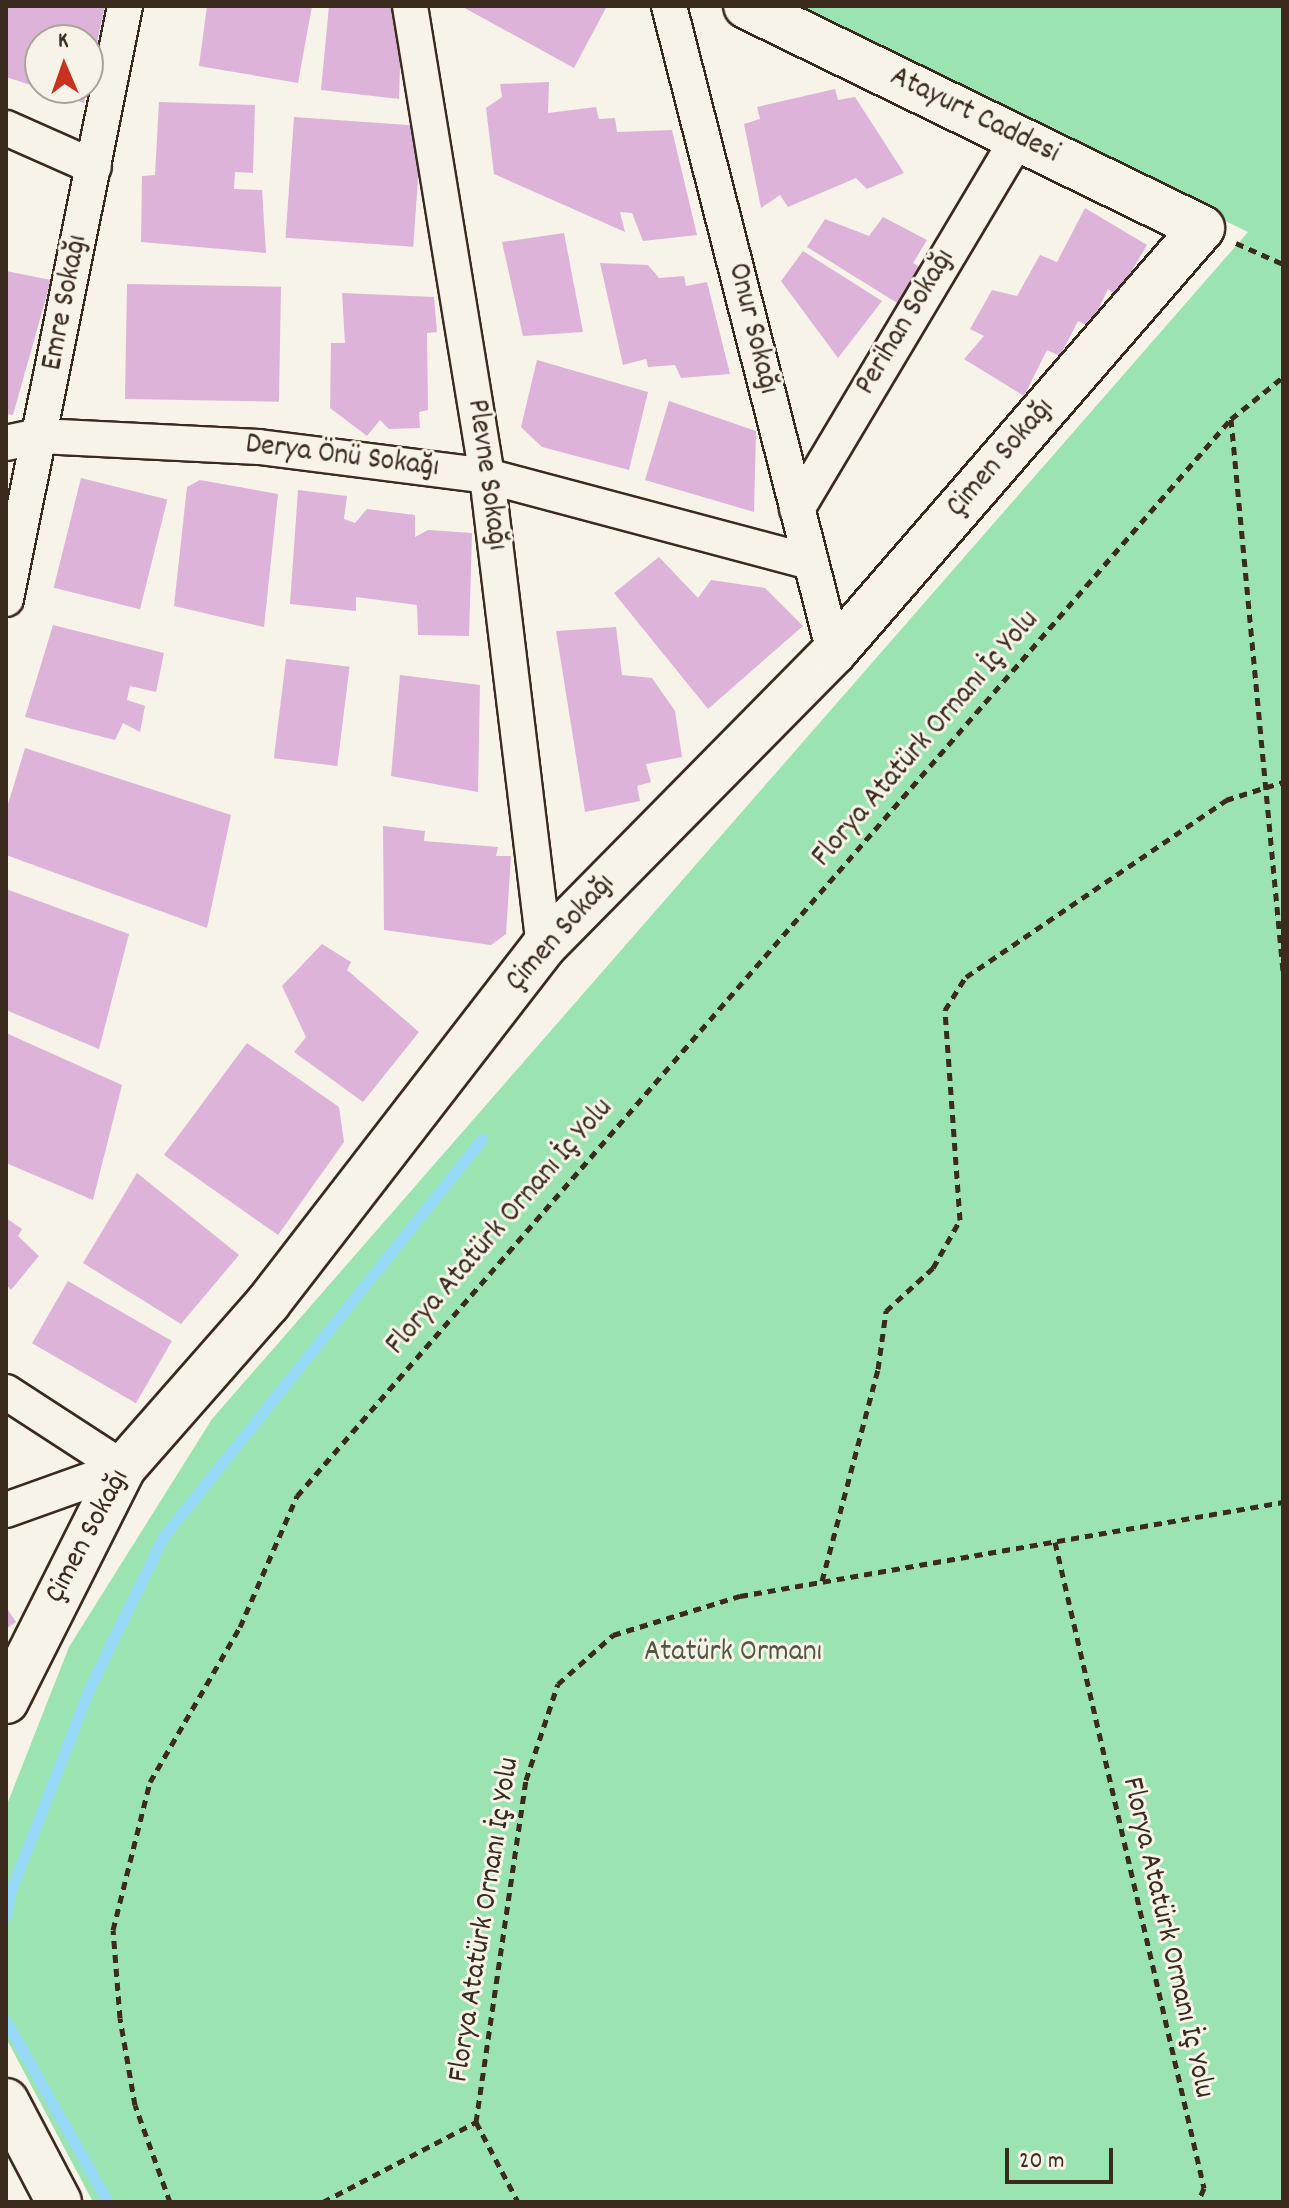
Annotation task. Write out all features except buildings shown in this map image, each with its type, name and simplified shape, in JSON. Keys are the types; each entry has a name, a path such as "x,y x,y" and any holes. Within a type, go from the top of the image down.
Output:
{"main road":[{"name":"Atayurt Caddesi","path":"746,6 1202,228"},
{"name":"Çimen Sokağı","path":"6,1701 123,1468 268,1303 544,946 834,652 1202,228"},
{"path":"6,2101 59,2202"}],"street":[{"name":"Emre Sokağı","path":"6,599 125,6"},
{"name":"Plevne Sokağı","path":"410,6 487,476 544,946"},
{"name":"Onur Sokağı","path":"669,6 834,652"},
{"path":"6,128 94,167"},
{"name":"Perihan Sokağı","path":"797,509 1018,138"},
{"name":"Derya Önü Sokağı","path":"6,443 40,436 259,447 487,476 811,562"},
{"path":"6,1392 123,1468"},
{"path":"6,1510 123,1468"}],"path":[{"path":"1202,228 1283,264"},
{"name":"Florya Atatürk Ornanı İç Yolu","path":"170,2202 135,2105 120,2018 113,1930 150,1782 240,1627 297,1496 1231,419 1283,377"},
{"path":"1231,419 1283,971"},
{"path":"822,1581 878,1369 886,1311 933,1268 960,1220 945,1010 966,977 1226,800 1283,782"},
{"name":"Florya Atatürk Ornanı İç Yolu","path":"518,2202 476,2122 526,1780 558,1684 613,1635 740,1596 1283,1502"},
{"name":"Florya Atatürk Ornanı İç Yolu","path":"1055,1542 1204,2188 1198,2202"},
{"name":"Florya Atatürk Ornanı İç Yolu","path":"323,2202 476,2122"}],"green space":[{"name":"Atatürk Ormanı","path":"789,6 1283,6 1283,2202 93,2202 6,2038 6,1807 69,1647 212,1419 1248,232"}],"waterway":[{"path":"6,1916 10,1893 89,1689 163,1537 482,1139"},
{"path":"6,2021 108,2202"}]}
